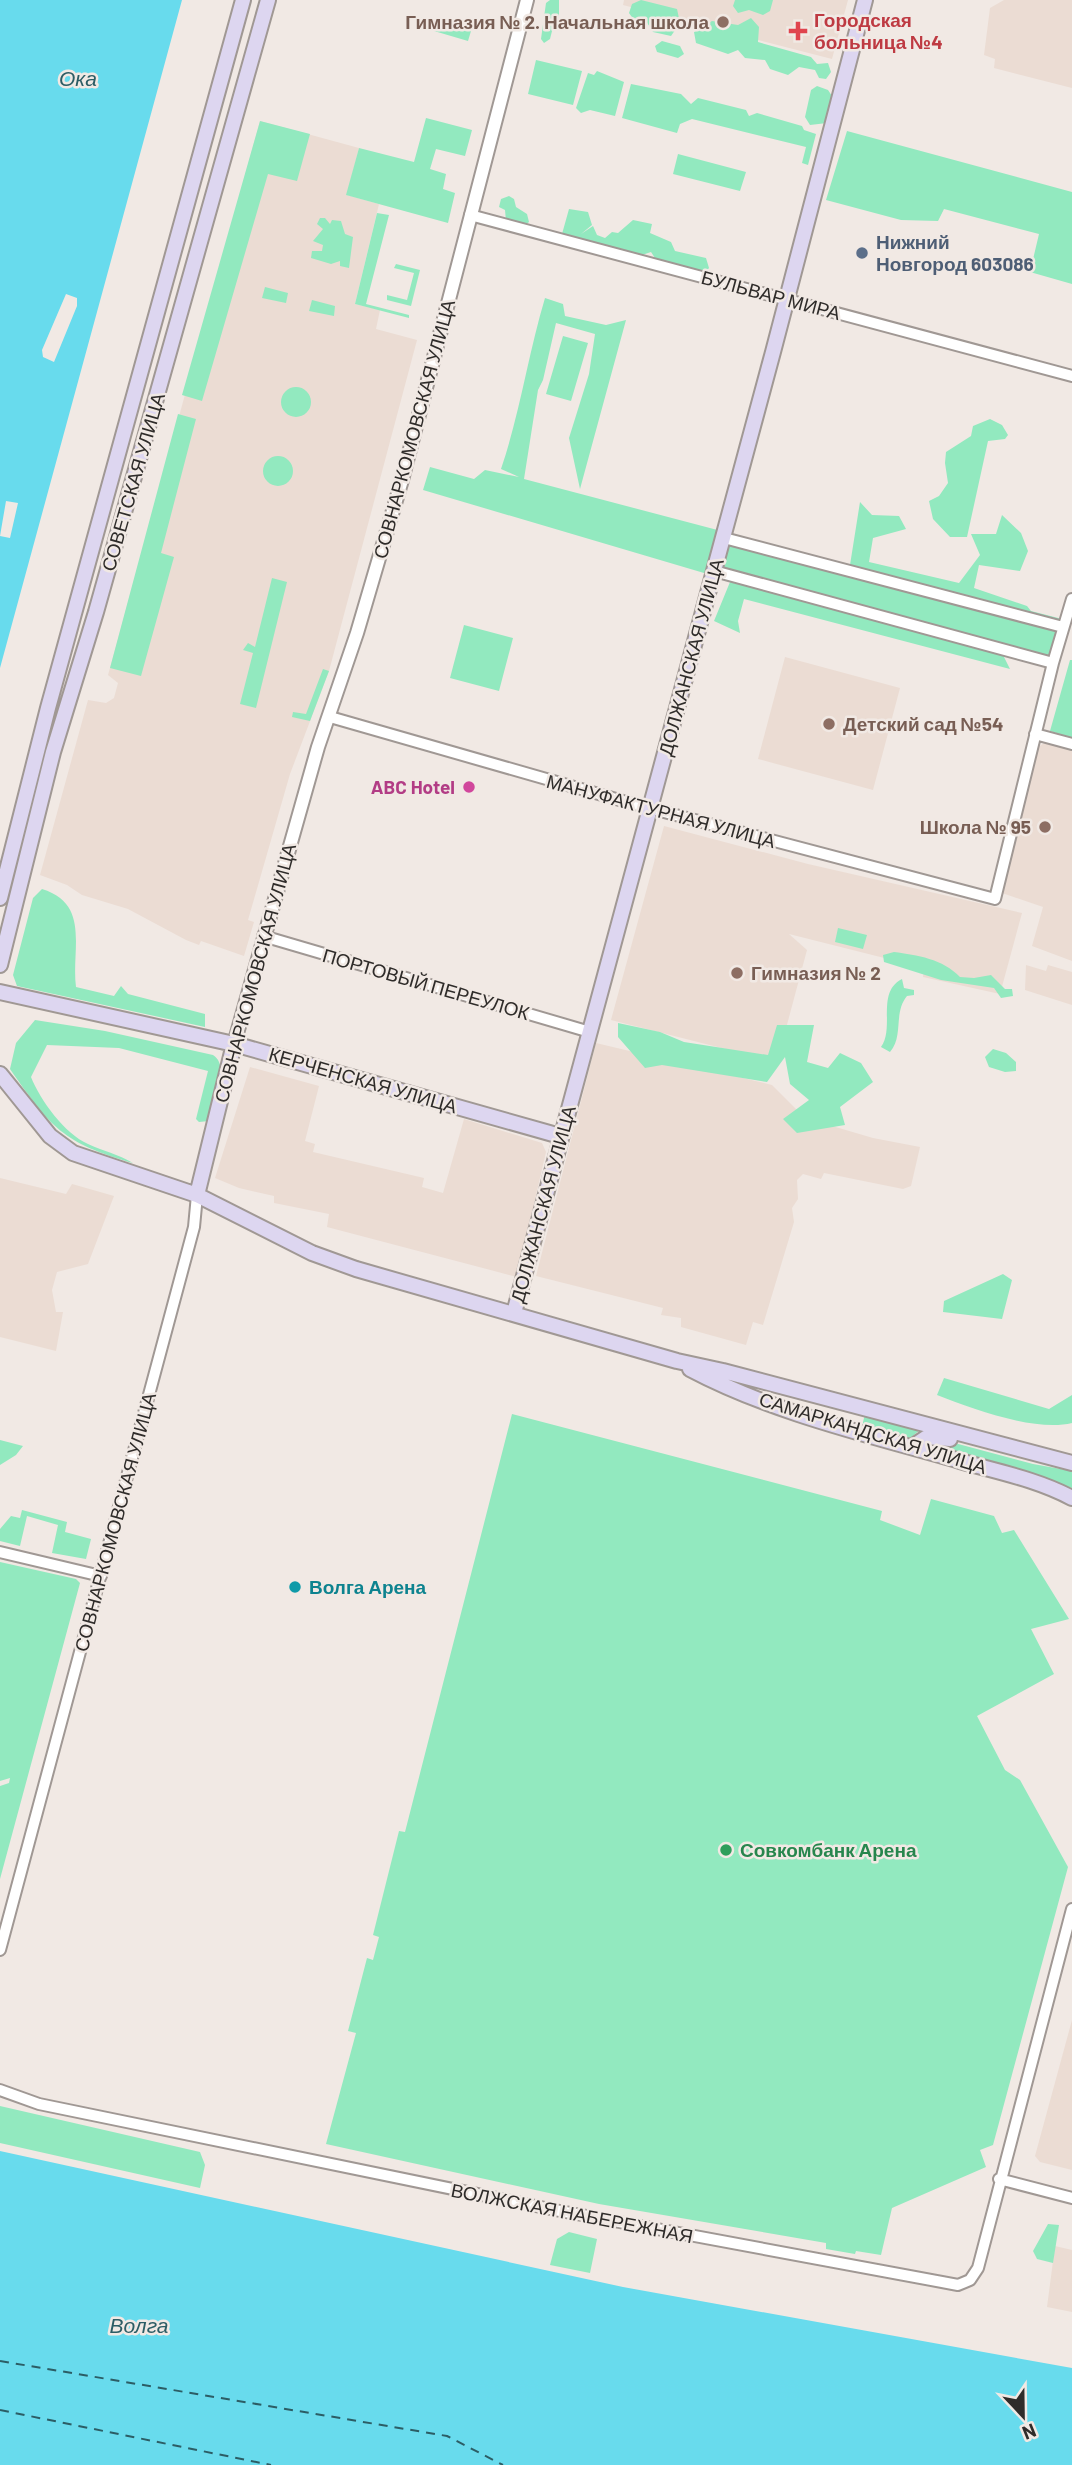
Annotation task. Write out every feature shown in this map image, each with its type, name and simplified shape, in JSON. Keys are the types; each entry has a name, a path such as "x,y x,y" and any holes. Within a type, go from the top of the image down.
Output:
{"main road":[{"name":"СОВЕТСКАЯ УЛИЦА","path":"0,898 51,697 243,0"},
{"name":"СОВЕТСКАЯ УЛИЦА","path":"0,965 53,752 103,586 268,0"},
{"name":"ДОЛЖАНСКАЯ УЛИЦА","path":"514,1313 724,538 865,0"},
{"name":"КЕРЧЕНСКАЯ УЛИЦА","path":"0,992 234,1044 560,1136"},
{"name":"СОВНАРКОМОВСКАЯ УЛИЦА","path":"197,1195 234,1044"},
{"name":"САМАРКАНДСКАЯ УЛИЦА","path":"0,1074 50,1136 73,1153 197,1195 312,1253 378,1275 677,1361 1072,1463"},
{"name":"САМАРКАНДСКАЯ УЛИЦА","path":"677,1361 716,1382 912,1447 1019,1476 1072,1498"},
{"path":"912,1447 928,1437 963,1441 975,1438"}],"street":[{"name":"СОВНАРКОМОВСКАЯ УЛИЦА","path":"234,1044 318,747 330,717 402,480 527,0"},
{"name":"БУЛЬВАР МИРА","path":"470,215 1072,376"},
{"path":"724,538 1063,627"},
{"path":"713,571 1053,663"},
{"path":"1072,600 1035,734 1072,744"},
{"name":"МАНУФАКТУРНАЯ УЛИЦА","path":"330,717 651,809 995,899 1035,734"},
{"name":"ПОРТОВЫЙ ПЕРЕУЛОК","path":"263,936 590,1032"},
{"name":"СОВНАРКОМОВСКАЯ УЛИЦА","path":"0,1950 4,1919 101,1576 194,1227 197,1195"},
{"path":"0,1552 101,1576"},
{"name":"ВОЛЖСКАЯ НАБЕРЕЖНАЯ","path":"0,2090 39,2104 505,2200 958,2285 970,2280 978,2268 999,2179 1072,1909"},
{"path":"999,2179 1072,2198"}],"shaded area":[{"path":"624,0 848,0 832,59 623,5"},
{"path":"1004,0 1072,0 1072,88 994,68 995,59 984,55 990,8"},
{"path":"260,121 359,148 347,195 379,204 355,304 380,310 376,329 417,340 329,671 290,774 248,920 254,922 244,956 201,941 199,945 186,940 128,909 82,895 67,885 40,875 88,700 106,703 114,698 118,683 108,675"},
{"name":"Детский сад №54","path":"785,657 900,688 873,790 758,759"},
{"name":"Школа № 95","path":"1046,742 1072,750 1072,961 1032,946 1043,907 1002,893 1038,747"},
{"path":"664,826 808,864 1022,913 1000,994 923,977 924,968 789,934 807,950 777,1062 611,1020"},
{"path":"1026,965 1046,971 1048,965 1072,972 1072,1005 1025,990"},
{"path":"596,1043 772,1085 805,1118 873,1138 920,1147 911,1186 903,1189 824,1173 821,1179 803,1174 797,1180 798,1199 792,1208 794,1222 763,1325 753,1322 746,1345 681,1327 681,1318 661,1315 663,1308 536,1276"},
{"path":"250,1067 319,1086 305,1141 315,1144 313,1152 424,1178 422,1187 443,1193 464,1119 542,1143 546,1152 517,1277 327,1227 329,1214 274,1203 274,1196 239,1188 215,1178"},
{"path":"0,1178 66,1194 72,1184 114,1196 88,1264 57,1272 52,1290 56,1312 63,1312 56,1351 0,1337"},
{"path":"1072,2020 1072,2170 1040,2162 1035,2156"},
{"path":"1055,2246 1072,2250 1072,2312 1047,2307"}],"green space":[{"path":"559,0 559,18 554,23 550,39 544,43 541,39 546,3"},
{"path":"641,0 677,9 680,23 671,36 653,32 646,21 636,23 629,13 632,4"},
{"path":"735,0 773,0 770,11 763,15 749,10 738,13 733,6"},
{"path":"419,17 471,31 468,41 417,26"},
{"path":"751,18 759,27 758,42 811,57 817,64 828,63 831,72 826,79 819,78 815,70 799,67 788,75 770,69 765,60 745,58 738,50 728,54 696,43 694,32 712,21 738,25"},
{"path":"662,41 680,46 684,54 678,58 657,52 655,46"},
{"path":"536,60 582,71 573,105 528,94"},
{"path":"597,71 624,82 615,116 590,110 581,113 576,108 588,73 594,75"},
{"path":"631,84 681,94 691,104 698,98 746,110 749,116 757,113 802,126 804,130 816,134 808,165 802,163 806,147 692,119 680,124 677,133 622,118"},
{"path":"817,86 828,90 834,99 827,123 810,125 805,117 811,90"},
{"path":"426,118 472,130 465,156 436,149 430,169 446,174 443,189 455,193 448,223 346,195 359,148 414,162"},
{"path":"260,121 310,134 297,181 268,174 202,401 182,395"},
{"path":"847,131 1072,192 1072,284 1030,272 1039,234 944,209 938,221 901,220 826,200"},
{"path":"678,154 746,172 740,191 673,174"},
{"path":"509,196 514,199 516,207 527,214 529,222 524,226 506,221 505,210 499,207 501,199"},
{"path":"569,209 588,212 592,225 581,234 593,226 597,235 605,238 612,232 618,233 633,220 652,224 650,233 671,242 675,251 706,258 709,268 703,275 691,268 685,270 671,267 668,262 655,258 651,252 642,255 562,234"},
{"path":"377,213 389,215 366,304 409,315 409,318 355,304"},
{"path":"320,218 325,218 330,224 332,220 341,221 345,234 353,237 349,268 340,266 340,261 331,264 311,258 312,251 322,251 323,245 313,241 323,229 317,224"},
{"path":"396,264 420,270 411,306 387,300 387,295 407,300 414,273 394,268"},
{"path":"265,287 288,293 286,303 262,298"},
{"path":"545,298 563,304 565,316 606,325 626,320 580,489 569,438 589,374 595,334 556,323 543,380 538,390 524,479 850,565 860,502 872,515 899,516 906,529 873,538 869,562 959,583 980,555 971,534 996,534 1002,515 1021,533 1028,551 1020,571 979,565 974,588 1027,606 1031,611 1062,619 1049,666 1003,655 1010,669 744,599 738,621 740,633 714,621 730,582 853,613 704,573 423,490 430,467 474,479 485,470 519,477 501,469 514,427"},
{"path":"312,300 335,306 334,316 309,311"},
{"path":"563,336 588,343 571,401 546,394"},
{"path":"296,387 307,391 311,402 307,413 296,417 285,413 281,402 285,391"},
{"path":"178,414 196,419 161,553 174,557 141,676 110,668"},
{"path":"990,419 1002,425 1008,435 1005,439 988,441 967,537 950,537 933,519 929,501 939,496 948,483 946,452 971,436 973,426"},
{"path":"278,456 289,460 293,471 289,482 278,486 267,482 263,471 267,460"},
{"path":"272,578 287,582 256,708 240,704 253,653 243,650 248,643 255,647"},
{"path":"464,625 513,638 499,691 450,678"},
{"path":"1072,660 1072,738 1050,731"},
{"path":"323,669 329,671 310,721 292,717 293,712 306,714"},
{"path":"42,889 57,896 67,905 73,917 76,930 76,987 114,996 121,986 128,994 205,1014 205,1027 17,986 13,975 33,898"},
{"path":"838,928 867,935 863,949 835,942"},
{"path":"894,952 938,962 960,977 991,975 1005,989 1012,989 1013,996 1001,998 994,988 941,980 884,962 883,955"},
{"path":"902,979 904,988 914,990 914,995 907,996 900,1010 897,1039 890,1052 881,1047 887,1030 888,1001 894,985"},
{"path":"35,1020 105,1031 213,1055 218,1060 221,1076 209,1121 199,1122 196,1119 208,1071 119,1048 47,1045 31,1077 47,1106 79,1139 133,1163 109,1156 74,1140 48,1119 10,1069 16,1043"},
{"path":"618,1023 660,1032 684,1042 768,1055 777,1025 814,1025 807,1062 828,1068 840,1053 861,1063 873,1082 840,1107 845,1125 797,1133 783,1119 809,1100 790,1084 785,1057 767,1082 662,1065 645,1068 618,1037"},
{"path":"993,1049 1006,1053 1016,1062 1016,1071 1005,1072 989,1067 985,1057"},
{"path":"1003,1274 1012,1280 1002,1319 943,1312 944,1301"},
{"path":"944,1378 1049,1409 1072,1395 1072,1423 1057,1425 1023,1422 968,1407 937,1395"},
{"name":"Совкомбанк Арена","path":"512,1414 882,1511 880,1520 920,1535 931,1499 994,1516 1002,1533 1014,1530 1069,1619 1031,1629 1054,1674 977,1716 1005,1770 1020,1780 1068,1867 993,2145 980,2150 986,2167 892,2208 881,2255 826,2249 826,2243 599,2204 326,2144 356,2033 348,2031 367,1958 373,1960 379,1937 373,1935 399,1831 405,1832"},
{"path":"865,1414 921,1429 908,1440 862,1426"},
{"path":"0,1440 23,1446 16,1455 0,1465"},
{"path":"947,1441 1033,1464 1072,1471 1072,1488 933,1446 935,1442"},
{"path":"22,1510 67,1522 65,1532 91,1539 86,1559 52,1553 58,1525 27,1516 20,1546 0,1541 0,1529 11,1516 20,1518"},
{"path":"0,1562 76,1579 80,1583 0,1879 0,1786 9,1783 10,1778 0,1781"},
{"path":"0,2106 200,2152 205,2165 200,2188 0,2143"},
{"path":"1048,2224 1059,2225 1053,2263 1037,2259 1033,2251"},
{"path":"569,2232 597,2239 590,2273 550,2265 557,2239"}],"water":[{"name":"Ока","path":"0,0 182,0 0,668"},
{"name":"Волга","path":"0,2151 623,2287 1072,2368 1072,2465 0,2465"}],"pier":[{"path":"66,294 77,298 77,306 54,362 43,357 42,350"},
{"path":"6,501 18,503 10,538 0,536"}],"ferry route":[{"path":"0,2361 447,2436 503,2465"},
{"path":"0,2410 271,2465"}],"place":[{"name":"Гимназия № 2. Начальная школа","path":"723,22"},
{"name":"Городская больница №4","path":"798,31"},
{"name":"Нижний Новгород 603086","path":"862,253"},
{"name":"Детский сад №54","path":"829,724"},
{"name":"ABC Hotel","path":"469,787"},
{"name":"Школа № 95","path":"1045,827"},
{"name":"Гимназия № 2","path":"737,973"},
{"name":"Волга Арена","path":"295,1587"},
{"name":"Совкомбанк Арена","path":"726,1850"}]}
